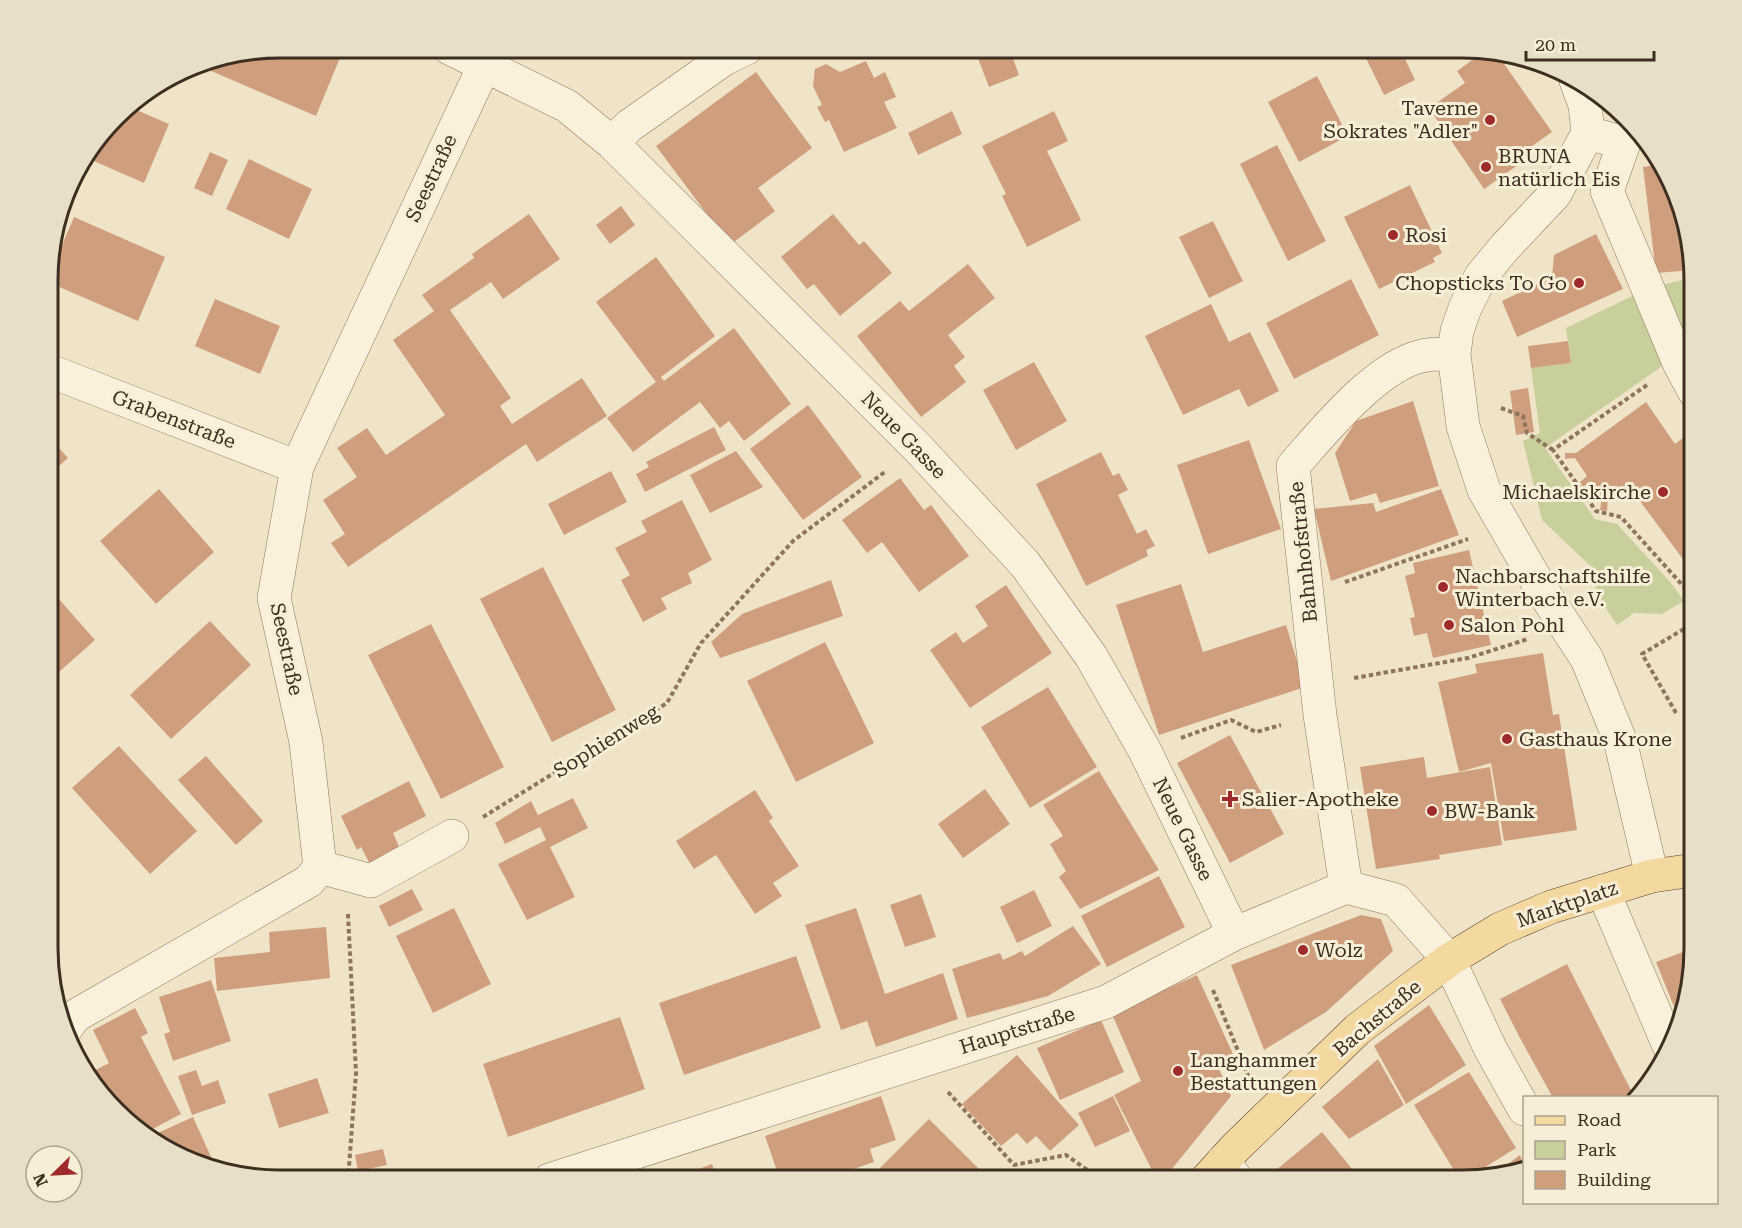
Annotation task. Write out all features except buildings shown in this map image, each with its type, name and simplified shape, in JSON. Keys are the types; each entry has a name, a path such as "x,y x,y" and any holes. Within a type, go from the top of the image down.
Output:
{"main road":[{"name":"Marktplatz","path":"1449,960 1500,929 1551,907 1652,876 1684,871"},
{"name":"Bachstraße","path":"1225,1170 1271,1113 1358,1029 1449,960"}],"street":[{"name":"Neue Gasse","path":"471,58 567,106 612,143 917,447 1025,564 1091,656 1145,751 1234,934"},
{"path":"612,143 629,126 721,58"},
{"name":"Seestraße","path":"315,874 306,742 274,598 297,467 484,64"},
{"path":"1652,876 1620,740 1587,660 1540,587 1484,489 1463,426 1454,354 1465,308 1482,276 1505,247 1555,194 1588,104 1624,143 1607,191 1684,372"},
{"name":"Bahnhofstraße","path":"1346,887 1319,700 1293,466 1353,400 1398,365 1422,355 1454,354"},
{"name":"Grabenstraße","path":"58,374 297,467"},
{"path":"71,1022 75,1016 315,874 371,881 452,836"},
{"path":"1346,887 1396,900 1449,960 1490,1048 1523,1107"},
{"name":"Hauptstraße","path":"580,1170 937,1054 1106,1002 1234,934 1346,887"},
{"path":"1603,891 1665,1037"}],"path":[{"path":"1553,450 1684,378"},
{"path":"1460,402 1488,404 1523,416 1527,433 1553,450 1596,511 1621,517 1684,587"},
{"name":"Sophienweg","path":"452,836 667,703 701,643 793,541 917,447"},
{"path":"1307,595 1472,538 1502,521"},
{"path":"1145,751 1231,720 1256,732 1319,700 1468,658 1538,635 1562,621"},
{"path":"1676,713 1642,654 1684,630"},
{"path":"315,874 347,904 356,1073 349,1170"},
{"path":"1198,953 1255,1094 1271,1113"},
{"path":"937,1054 946,1089 1014,1165 1066,1155 1088,1170"}],"green space":[{"path":"1684,279 1684,353 1545,448 1595,519 1617,524 1671,583 1684,601 1662,614 1634,613 1617,625 1594,591 1601,576 1542,520 1523,441 1540,433 1531,368 1571,363 1566,328 1647,289"}],"place":[{"name":"Taverne Sokrates \"Adler\"","path":"1490,120"},
{"name":"BRUNA natürlich Eis","path":"1486,167"},
{"name":"Rosi","path":"1393,235"},
{"name":"Chopsticks To Go","path":"1579,283"},
{"name":"Michaelskirche","path":"1663,492"},
{"name":"Nachbarschaftshilfe Winterbach e.V.","path":"1443,587"},
{"name":"Salon Pohl","path":"1449,625"},
{"name":"Gasthaus Krone","path":"1507,739"},
{"name":"Salier-Apotheke","path":"1230,799"},
{"name":"BW-Bank","path":"1432,811"},
{"name":"Wolz","path":"1303,950"},
{"name":"Langhammer Bestattungen","path":"1178,1071"}]}
